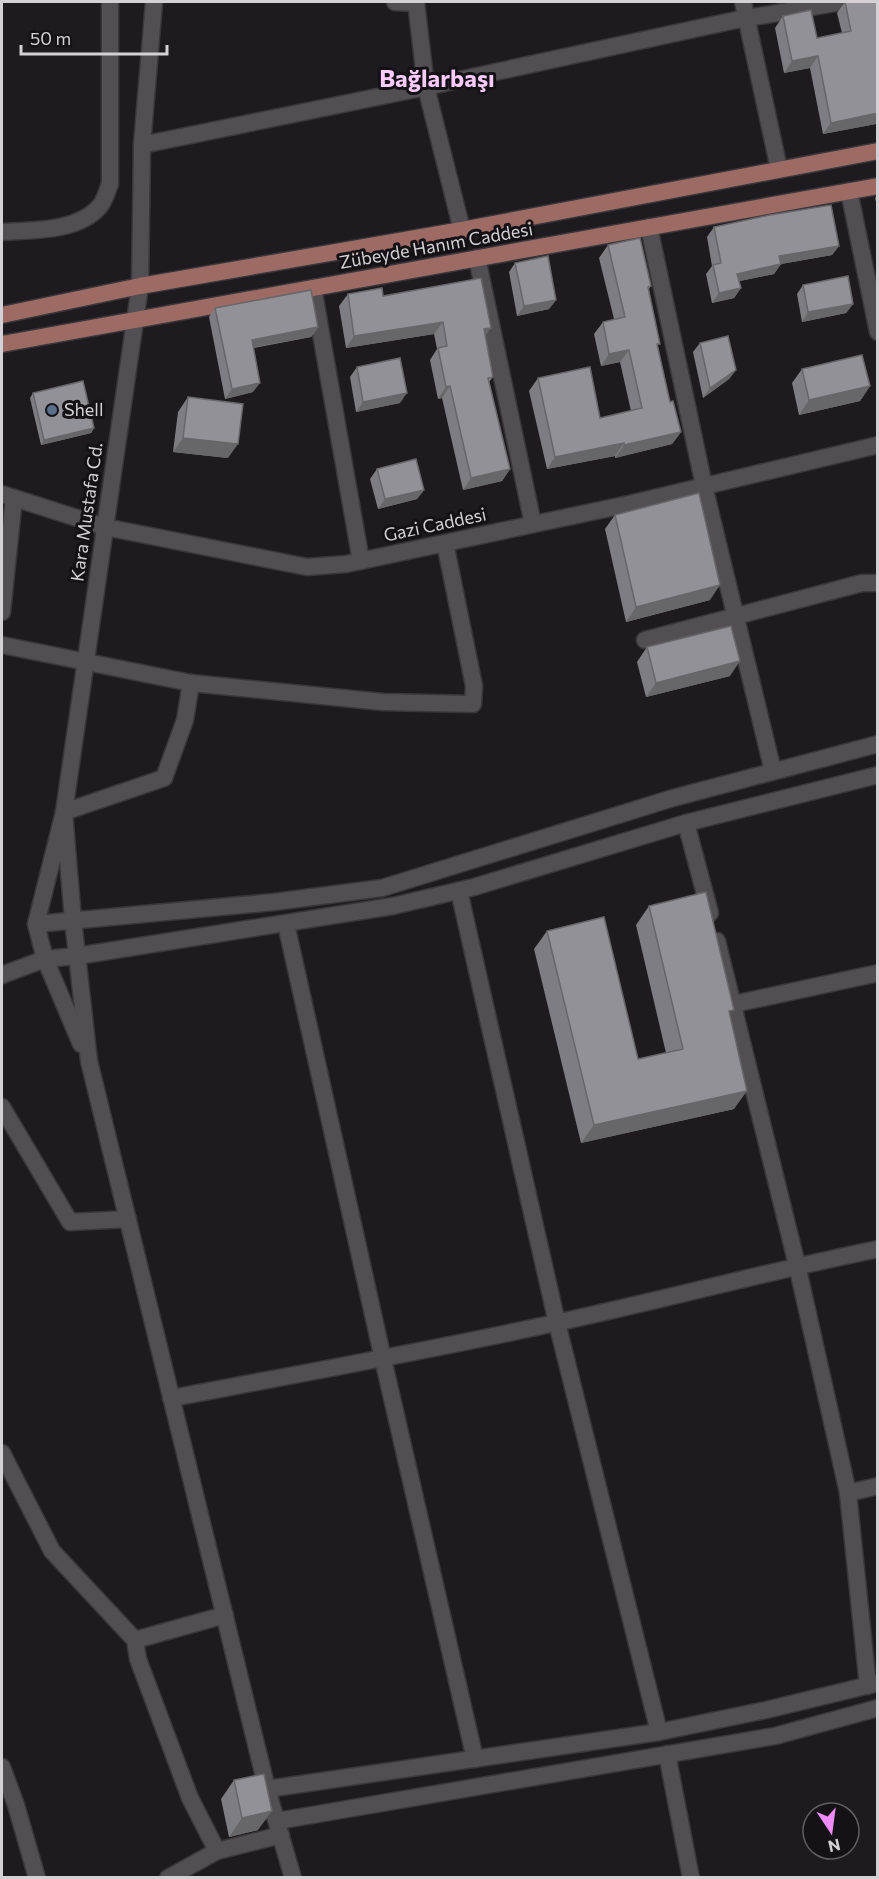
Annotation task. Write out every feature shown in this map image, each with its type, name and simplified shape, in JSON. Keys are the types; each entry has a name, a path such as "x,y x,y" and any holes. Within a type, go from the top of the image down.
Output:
{"main road":[{"path":"2,315 140,286 462,230 878,151"},
{"name":"Zübeyde Hanım Caddesi","path":"2,344 878,186"}],"street":[{"path":"2,232 42,230 65,225 82,219 101,206 110,184 110,2"},
{"name":"Kara Mustafa Cd.","path":"64,812 140,286 142,145 154,2"},
{"path":"395,2 416,2 426,87 462,230"},
{"path":"142,145 426,87 745,10 841,2"},
{"path":"745,10 779,170"},
{"path":"849,191 878,332"},
{"path":"649,227 704,486 773,771"},
{"path":"477,258 533,524"},
{"path":"313,288 361,561"},
{"name":"Gazi Caddesi","path":"8,496 105,527 307,567 361,561 704,486 878,445"},
{"path":"2,612 8,496"},
{"path":"2,645 191,683 382,702 472,704 474,686 445,543"},
{"path":"645,640 862,583 878,583"},
{"path":"64,812 164,778 185,720 191,683"},
{"path":"36,924 274,902 382,888 673,798 878,744"},
{"path":"2,975 45,959 286,924 393,906 459,891 686,823 878,775"},
{"path":"64,812 73,921 89,1061 267,1789 293,1878"},
{"path":"64,812 36,924 45,959 89,1061"},
{"path":"267,1789 659,1732 766,1710 873,1684 848,1493 797,1265 734,1004 686,823"},
{"path":"459,891 556,1323 659,1732"},
{"path":"286,924 475,1759"},
{"path":"734,1004 878,973"},
{"path":"2,1107 70,1222 128,1219"},
{"path":"171,1398 383,1359 556,1323 797,1265 878,1249"},
{"path":"2,1454 52,1551 135,1640 138,1659 190,1797 217,1851"},
{"path":"848,1493 878,1486"},
{"path":"135,1640 225,1615"},
{"path":"168,1878 217,1851 279,1828 667,1754 776,1736 878,1708"},
{"path":"667,1754 691,1878"},
{"path":"2,1767 16,1805 37,1878"}],"building":[{"path":"845,2 878,2 878,113 831,123 818,56 792,61 783,16 811,10 817,38 851,31"},
{"path":"831,205 839,246 779,256 781,264 737,274 741,288 719,293 713,265 721,263 714,227"},
{"path":"640,238 651,286 648,287 660,344 657,344 670,402 673,401 681,432 555,457 538,378 590,367 600,418 642,408 629,350 609,354 603,322 625,317 608,245"},
{"path":"548,256 556,300 524,306 515,263"},
{"path":"848,276 853,304 808,312 803,285"},
{"path":"481,278 491,328 484,329 493,377 488,378 510,469 471,478 450,386 446,387 438,348 447,346 443,322 354,336 348,294 382,288 383,296"},
{"path":"311,290 318,327 252,340 260,383 232,389 215,308"},
{"path":"728,336 736,370 710,388 700,343"},
{"path":"862,355 870,386 809,400 802,369"},
{"path":"400,358 407,393 363,402 357,367"},
{"path":"83,381 94,428 44,440 33,393"},
{"path":"188,397 243,404 238,444 183,438"},
{"path":"416,459 424,490 385,499 377,469"},
{"path":"699,493 720,585 636,607 615,515"},
{"path":"731,626 740,661 656,683 647,647"},
{"path":"706,892 734,1010 729,1011 747,1091 594,1125 547,931 604,917 638,1059 683,1049 649,906"},
{"path":"264,1774 272,1811 242,1818 234,1780"}],"place":[{"name":"Shell","path":"52,410"}],"district":[{"name":"Bağlarbaşı","path":"437,79"}]}
